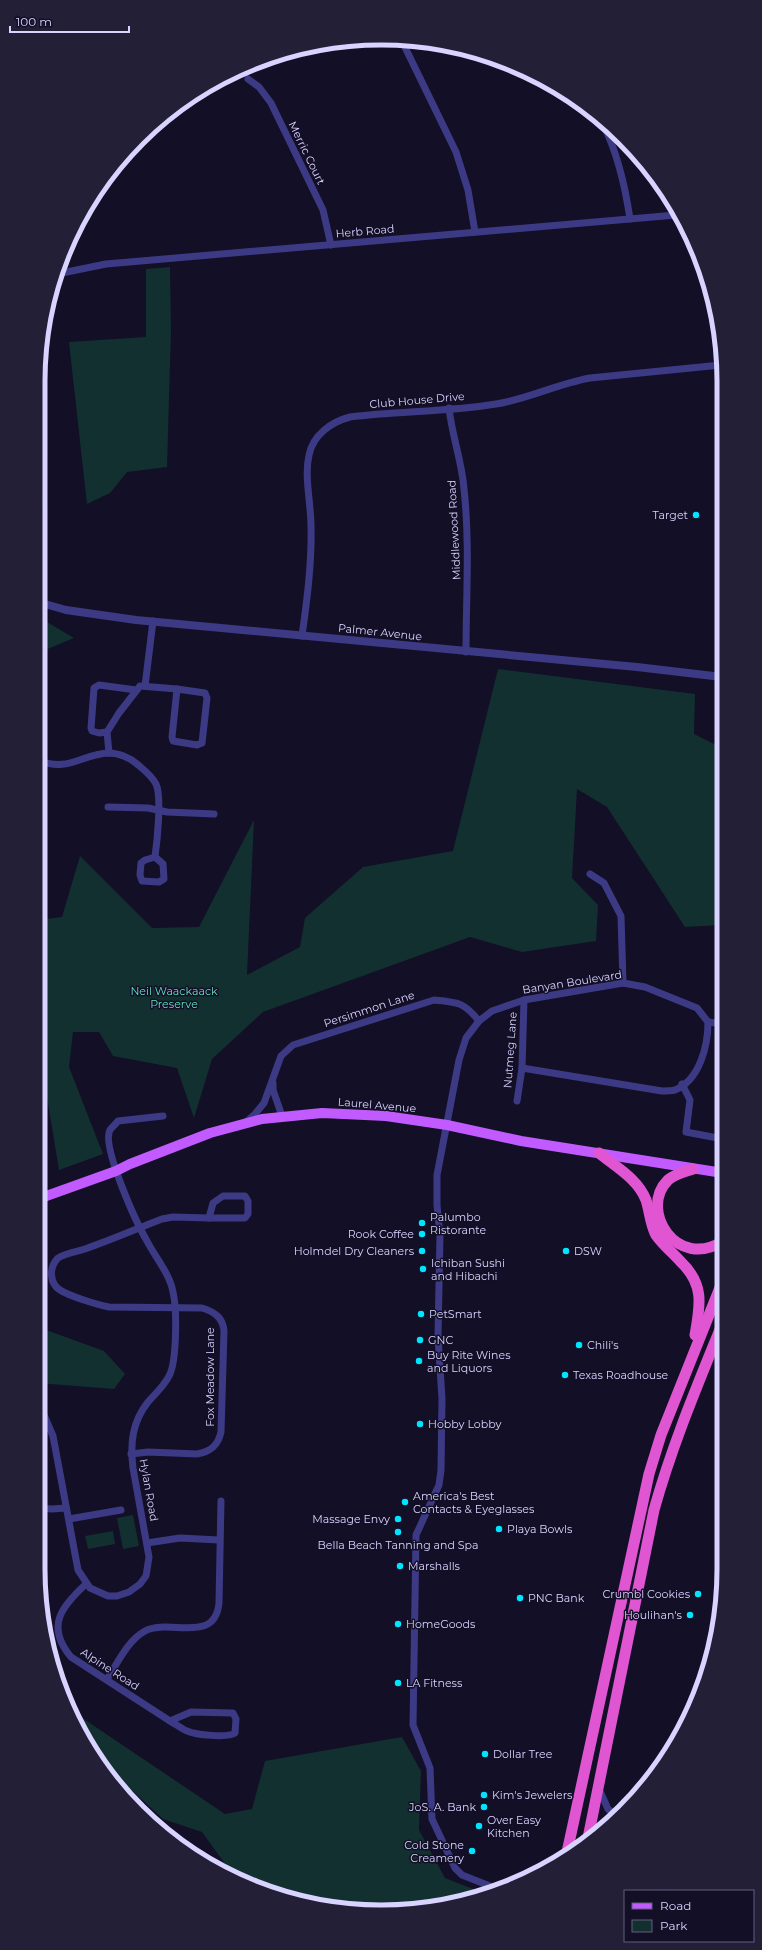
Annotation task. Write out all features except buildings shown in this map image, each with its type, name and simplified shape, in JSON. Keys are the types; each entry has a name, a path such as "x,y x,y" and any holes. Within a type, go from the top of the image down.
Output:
{"highway":[{"path":"599,1153 631,1178 638,1186 646,1200 651,1223 657,1235 686,1267 695,1280 699,1291 700,1308 694,1341 682,1379"},
{"path":"693,1168 669,1179 663,1186 658,1205 661,1222 668,1235 684,1247 703,1249 717,1243"},
{"path":"568,1848 642,1502 661,1435 682,1379 717,1294"},
{"path":"589,1834 654,1510 665,1469 680,1427 717,1337"}],"main road":[{"name":"Laurel Avenue","path":"45,1196 116,1171 176,1146 245,1123 282,1116 322,1113 358,1113 447,1125 521,1141 717,1172"}],"street":[{"path":"404,46 456,152 468,190 475,232"},
{"name":"Merric Court","path":"248,79 259,87 271,103 323,210 331,245"},
{"path":"606,131 615,150 622,174 630,219"},
{"name":"Herb Road","path":"63,273 106,264 673,215"},
{"name":"Club House Drive","path":"302,636 311,549 308,477 309,455 316,439 328,427 350,417 494,404 520,400 573,381 590,378 716,365"},
{"name":"Middlewood Road","path":"449,408 452,431 465,491 468,587 466,652"},
{"name":"Palmer Avenue","path":"45,604 66,610 153,621 466,652 629,666 717,677"},
{"path":"145,686 153,621"},
{"path":"107,732 98,733 92,731 91,728 94,688 99,685 136,690"},
{"path":"109,753 107,732 140,686 177,689 205,693 207,698 202,743 197,745 173,741 172,738 177,689"},
{"path":"45,762 54,765 63,765 109,753 119,754 131,759 150,775 158,791 155,858"},
{"path":"108,807 148,808 167,812 214,814"},
{"path":"155,858 164,864 164,879 162,881 142,881 140,875 141,863 145,860 155,858"},
{"path":"590,874 604,883 621,916 623,983"},
{"name":"Banyan Boulevard","path":"491,1886 462,1875 455,1868 432,1819 432,1774 428,1760 413,1725 416,1535 436,1492 440,1475 442,1399 438,1336 440,1236 436,1190 440,1151 447,1125 459,1060 466,1038 479,1021 492,1010 524,1000 623,983 645,987 697,1008 708,1022"},
{"name":"Persimmon Lane","path":"245,1123 264,1103 281,1056 293,1045 434,1000 451,1001 468,1008 479,1021"},
{"name":"Nutmeg Lane","path":"517,1101 522,1068 524,1000"},
{"path":"522,1068 662,1091 675,1090 691,1078 699,1064 708,1039 708,1022 717,1023"},
{"name":"Persimmon Lane","path":"274,1073 273,1090 282,1116"},
{"path":"682,1084 690,1100 686,1132 717,1138"},
{"name":"Hylan Road","path":"86,1584 94,1590 108,1596 124,1595 135,1589 144,1580 149,1568 147,1543 131,1454 132,1434 138,1418 147,1404 166,1381 172,1368 174,1308 173,1290 140,1227 116,1171 108,1140 110,1130 118,1121 163,1116"},
{"name":"Fox Meadow Lane","path":"131,1454 148,1452 205,1453 216,1445 220,1439 224,1331 222,1323 218,1316 210,1310 196,1307 110,1307 101,1305 61,1291 53,1283 52,1268 58,1259 63,1256 85,1249 140,1227 173,1217 208,1218 245,1218 248,1214 248,1199 245,1196 220,1197 213,1203 208,1218"},
{"path":"45,1417 53,1436 78,1570 86,1584"},
{"path":"107,1680 131,1642 143,1632 162,1626 202,1627 213,1620 216,1616 218,1604 221,1501"},
{"path":"45,1508 66,1508"},
{"path":"69,1519 121,1510"},
{"path":"147,1543 180,1538 219,1540"},
{"name":"Alpine Road","path":"86,1584 63,1607 58,1622 60,1638 64,1648 71,1657 170,1721 187,1731 196,1734 228,1735 235,1732 236,1719 233,1713 191,1712 170,1721"},
{"path":"599,1789 608,1809 613,1813"}],"green space":[{"path":"170,267 171,331 167,467 127,472 110,493 87,504 69,342 146,337 146,269"},
{"path":"45,621 74,638 45,650"},
{"name":"Neil Waackaack Preserve","path":"498,669 695,694 694,734 717,746 717,925 685,927 607,807 577,789 572,878 598,905 596,941 522,952 470,937 263,1012 212,1059 194,1118 177,1068 113,1056 99,1032 73,1032 69,1067 103,1154 59,1170 45,1085 45,919 62,917 80,856 152,928 199,927 254,820 247,975 300,947 305,918 363,867 453,851"},
{"path":"45,1330 104,1351 125,1374 114,1389 45,1384"},
{"path":"133,1515 139,1546 123,1549 117,1518"},
{"path":"113,1531 115,1544 88,1549 85,1536"},
{"path":"79,1716 225,1814 252,1809 265,1761 402,1737 421,1771 419,1830 445,1878 478,1891 447,1899 403,1904 359,1904 315,1899 273,1887 228,1868 202,1832 163,1819 114,1773 90,1737"}],"place":[{"name":"Target","path":"696,515"},
{"name":"Palumbo Ristorante","path":"422,1223"},
{"name":"Rook Coffee","path":"422,1234"},
{"name":"Holmdel Dry Cleaners","path":"422,1251"},
{"name":"DSW","path":"566,1251"},
{"name":"Ichiban Sushi and Hibachi","path":"423,1269"},
{"name":"PetSmart","path":"421,1314"},
{"name":"GNC","path":"420,1340"},
{"name":"Chili's","path":"579,1345"},
{"name":"Buy Rite Wines and Liquors","path":"419,1361"},
{"name":"Texas Roadhouse","path":"565,1375"},
{"name":"Hobby Lobby","path":"420,1424"},
{"name":"America's Best Contacts & Eyeglasses","path":"405,1502"},
{"name":"Massage Envy","path":"398,1519"},
{"name":"Playa Bowls","path":"499,1529"},
{"name":"Bella Beach Tanning and Spa","path":"398,1532"},
{"name":"Marshalls","path":"400,1566"},
{"name":"Crumbl Cookies","path":"698,1594"},
{"name":"PNC Bank","path":"520,1598"},
{"name":"Houlihan's","path":"690,1615"},
{"name":"HomeGoods","path":"398,1624"},
{"name":"LA Fitness","path":"398,1683"},
{"name":"Dollar Tree","path":"485,1754"},
{"name":"Kim's Jewelers","path":"484,1795"},
{"name":"JoS. A. Bank","path":"484,1807"},
{"name":"Over Easy Kitchen","path":"479,1826"},
{"name":"Cold Stone Creamery","path":"472,1851"}]}
